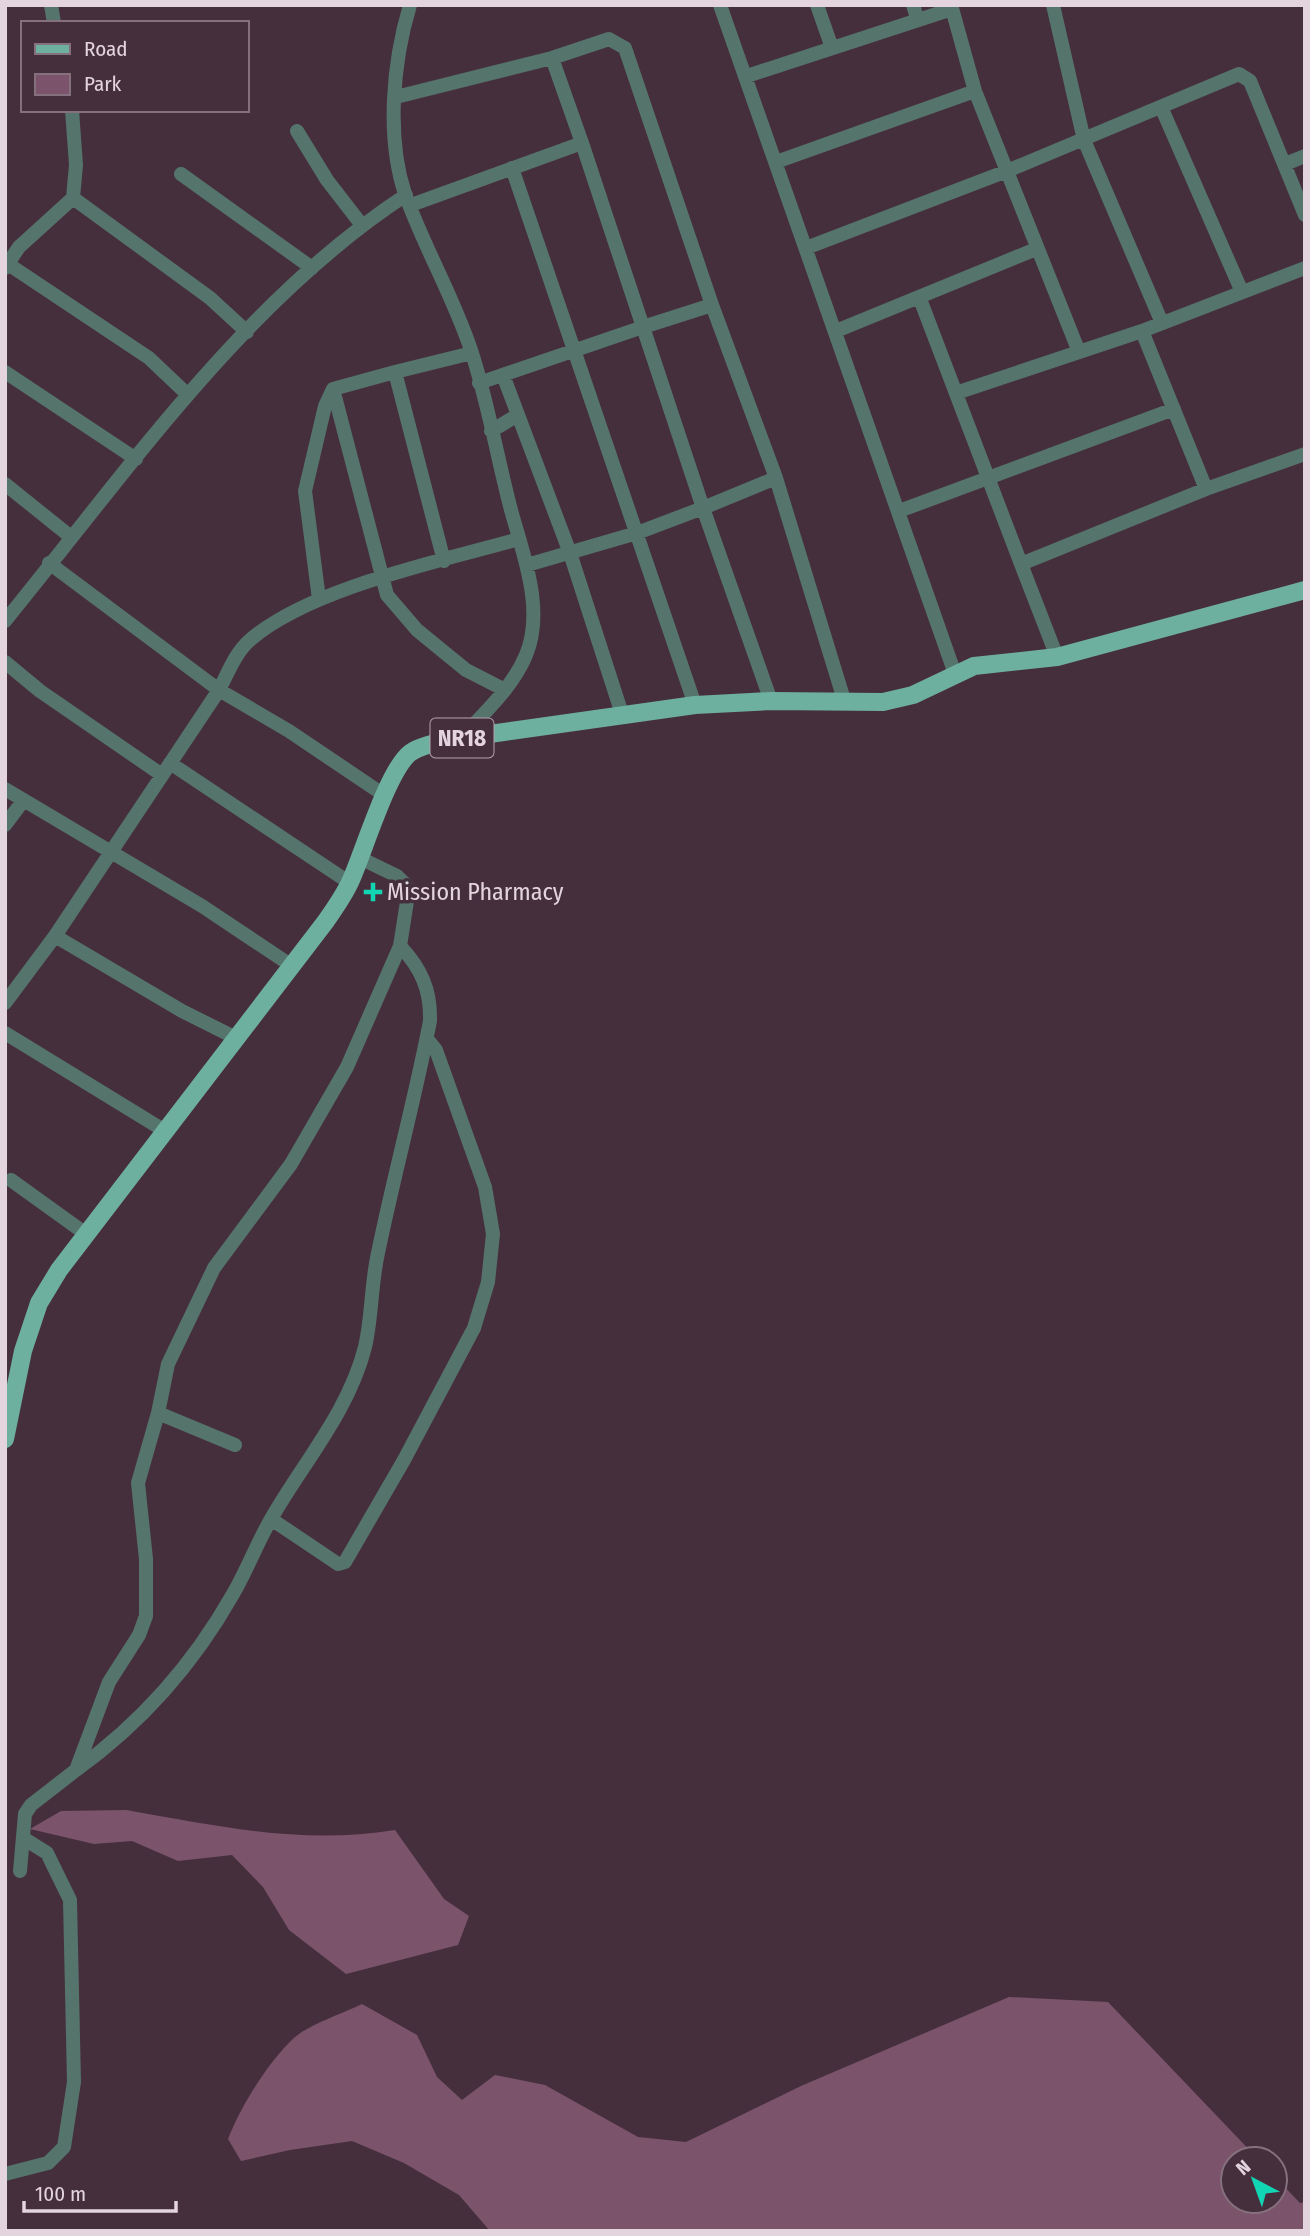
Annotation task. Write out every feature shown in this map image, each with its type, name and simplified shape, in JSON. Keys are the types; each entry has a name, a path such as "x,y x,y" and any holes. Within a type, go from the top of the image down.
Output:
{"main road":[{"name":"NR18","path":"5,1440 23,1351 39,1303 86,1234 326,921 350,883 384,795 409,754 428,745 461,738 695,705 771,701 883,702 913,695 974,666 1057,657 1305,590"}],"street":[{"path":"410,5 402,33 395,140 408,200 451,295 472,353 527,565 533,632 526,656 505,690 461,738"},
{"path":"720,5 955,674"},
{"path":"817,5 832,48"},
{"path":"1053,5 1084,140 1162,323"},
{"path":"747,76 832,48 915,12 951,7 975,92 1079,352"},
{"path":"396,97 552,58 609,39 625,48 712,305 776,478 845,703"},
{"path":"552,58 771,701"},
{"path":"806,248 1007,172 1162,109 1239,74 1250,81 1305,215"},
{"path":"776,162 975,92"},
{"path":"1162,109 1242,292"},
{"path":"72,112 76,165 73,198 19,247 6,266 149,358 188,395"},
{"path":"297,131 327,180 361,224"},
{"path":"5,621 49,563 188,395 247,332 361,224 408,200 582,143"},
{"path":"1285,164 1305,156"},
{"path":"512,168 577,350 695,705"},
{"path":"181,174 312,268"},
{"path":"73,198 210,298 247,332"},
{"path":"836,331 920,299 1036,249"},
{"path":"956,393 1142,331 1305,268"},
{"path":"920,299 1057,657"},
{"path":"479,383 712,305"},
{"path":"1142,331 1206,489"},
{"path":"333,388 472,353"},
{"path":"5,372 135,458"},
{"path":"395,372 444,561"},
{"path":"503,375 570,553 622,714"},
{"path":"333,388 382,579 393,604 417,630 466,670 505,690"},
{"path":"319,599 305,491 325,406 333,388"},
{"path":"899,511 1174,409"},
{"path":"491,431 518,415"},
{"path":"1021,564 1206,489 1304,457"},
{"path":"527,565 637,533 776,478"},
{"path":"5,484 71,537"},
{"path":"5,1003 112,852 219,690 240,651 251,639 319,599 519,539"},
{"path":"49,563 219,690 289,731 384,795"},
{"path":"5,662 40,691 350,883"},
{"path":"5,789 112,852 292,965"},
{"path":"5,825 23,801"},
{"path":"76,1770 109,1682 139,1635 146,1616 146,1559 138,1483 158,1413 168,1364 215,1268 291,1164 347,1067 400,946 408,895 405,884 397,876 360,858"},
{"path":"55,936 182,1011 236,1038"},
{"path":"20,1871 22,1821 31,1805 107,1748 136,1721 199,1650 234,1593 271,1519 321,1441 347,1392 365,1348 377,1256 427,1039 430,1001 415,962 400,946"},
{"path":"5,1033 165,1130"},
{"path":"271,1519 338,1564 345,1562 404,1460 474,1328 488,1282 493,1234 475,1154 436,1050 427,1039"},
{"path":"7,1180 86,1234"},
{"path":"158,1413 235,1445"},
{"path":"5,2174 48,2163 64,2147 74,2082 70,1900 47,1853 23,1838"}],"green space":[{"path":"126,1810 260,1832 327,1835 395,1830 444,1899 469,1916 458,1945 346,1974 289,1930 263,1887 232,1855 178,1861 132,1841 94,1844 30,1829 61,1811"},
{"path":"1009,1997 1108,2002 1245,2145 1219,2145 1219,2215 1289,2215 1289,2192 1300,2203 1305,2202 1305,2231 490,2231 459,2195 404,2163 352,2141 290,2150 241,2161 228,2139 256,2085 284,2048 300,2033 362,2004 417,2035 437,2077 462,2100 495,2075 545,2085 638,2137 686,2142 801,2086"}],"place":[{"name":"Mission Pharmacy","path":"373,892"}]}
